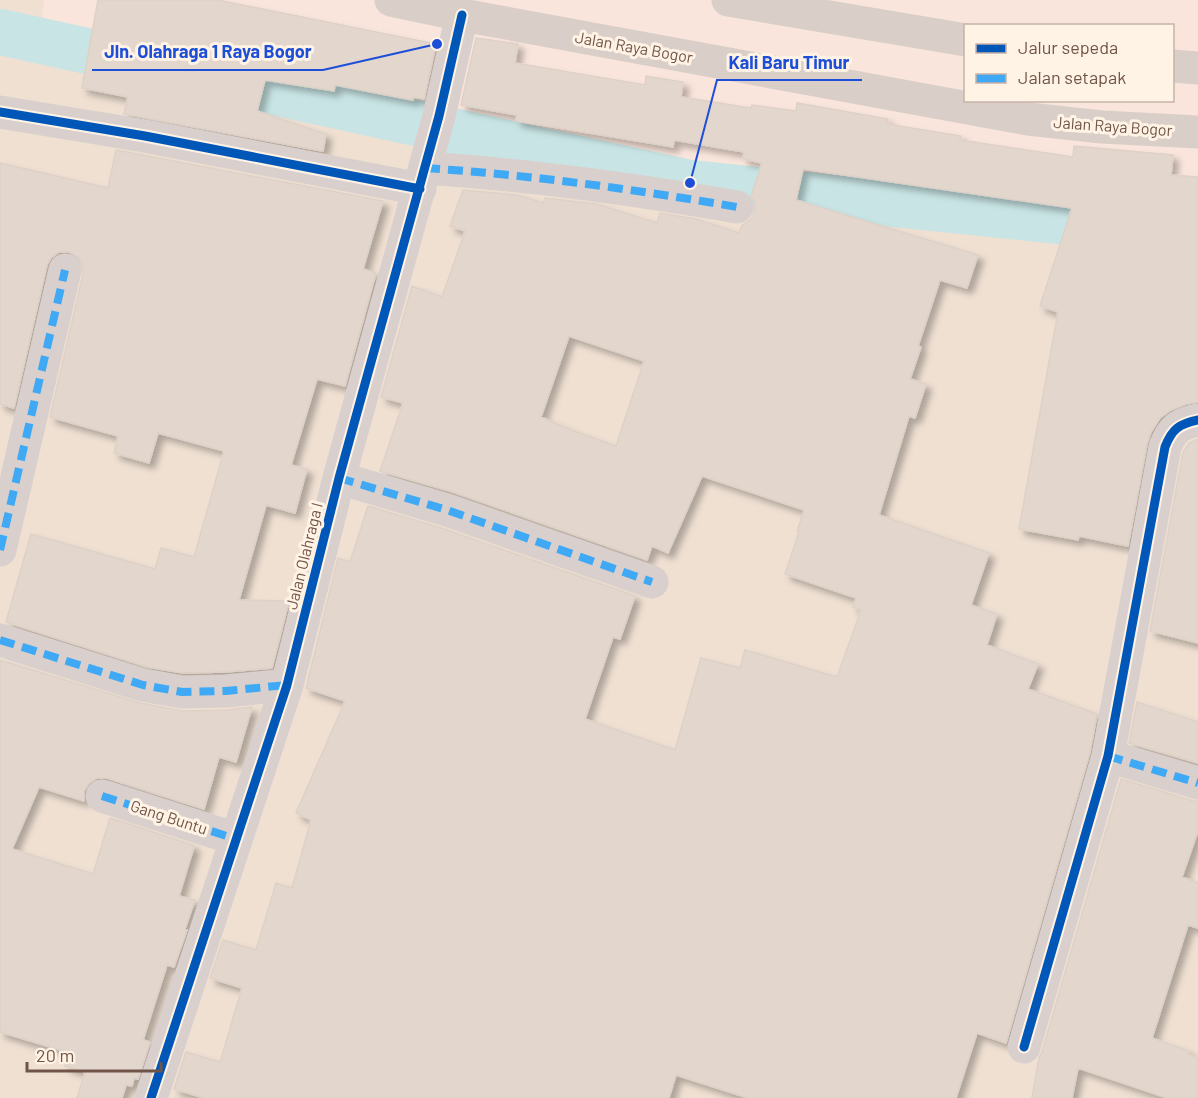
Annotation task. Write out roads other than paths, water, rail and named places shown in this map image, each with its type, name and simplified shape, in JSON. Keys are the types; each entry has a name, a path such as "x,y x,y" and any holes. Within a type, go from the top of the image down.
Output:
{"highway":[{"name":"Jalan Raya Bogor","path":"391,0 1028,119 1102,127 1198,132"},
{"path":"728,0 777,4 964,40"},
{"path":"1174,66 1198,68"}],"street":[{"name":"Jalan Olahraga I","path":"151,1098 287,685 339,478 439,116 462,15"},
{"path":"0,112 145,136 424,172 568,181 658,193 737,207"},
{"path":"0,550 65,270"},
{"path":"1024,1047 1108,756 1165,447 1171,434 1177,429 1186,422 1198,420"},
{"path":"339,478 447,510 652,582"},
{"path":"0,640 143,685 182,692 226,691 287,685"},
{"path":"1108,756 1198,783"},
{"name":"Gang Buntu","path":"102,796 236,839"}],"waterway":[{"path":"0,32 690,183 1198,234"}],"place":[{"name":"Jln. Olahraga 1 Raya Bogor","path":"437,44"},
{"name":"Kali Baru Timur","path":"690,183"}]}
